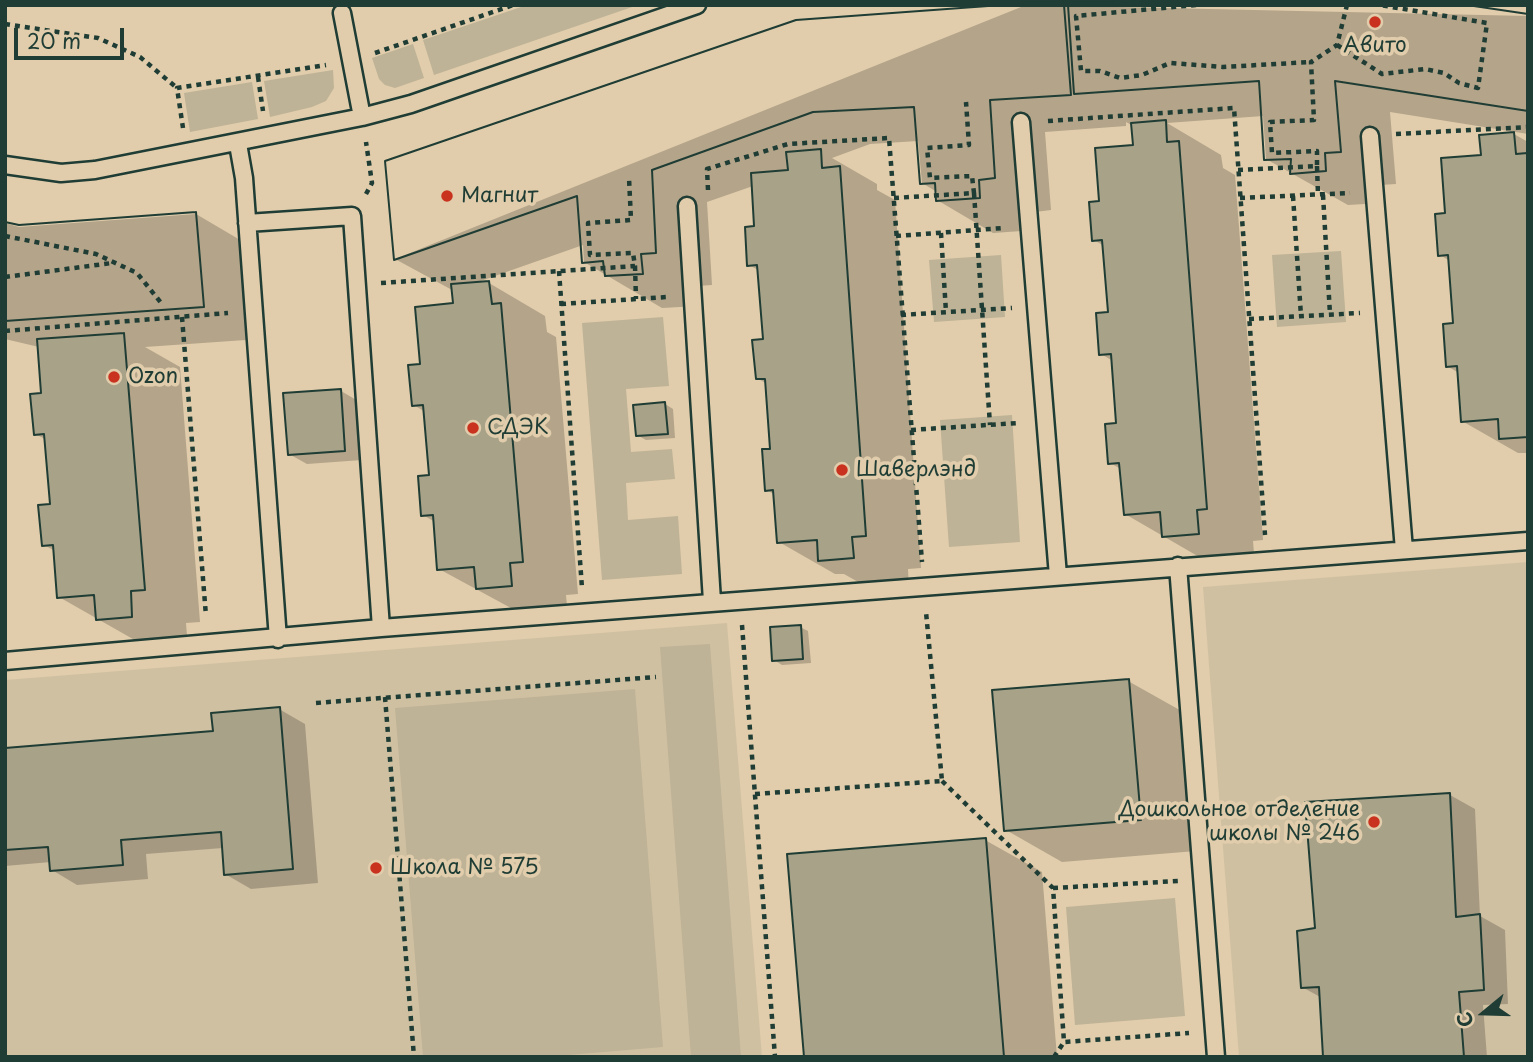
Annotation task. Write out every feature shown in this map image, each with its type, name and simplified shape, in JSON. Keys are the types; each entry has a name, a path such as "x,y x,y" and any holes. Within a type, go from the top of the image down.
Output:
{"lane":[{"path":"5,164 61,173 238,144 362,117 411,104 697,5"},
{"path":"342,13 362,117"},
{"path":"1021,122 1058,576"},
{"path":"1370,135 1404,550"},
{"path":"238,144 247,223 278,639"},
{"path":"687,206 712,601"},
{"path":"247,223 352,216 381,628"},
{"path":"5,661 712,601 1528,541"},
{"path":"1178,566 1216,1057"}],"path":[{"path":"177,88 351,61 513,5"},
{"path":"1196,5 1076,16 1081,71 1100,71 1120,78 1142,75 1170,63 1223,67 1311,62 1338,45 1347,5"},
{"path":"1338,45 1382,74 1425,69 1444,73 1459,83 1478,88 1487,23 1380,5"},
{"path":"5,24 98,38 140,57 177,88 187,153"},
{"path":"1311,62 1314,120 1270,122 1272,153 1317,151 1330,314"},
{"path":"966,102 969,145 927,148 930,178 972,176 990,425"},
{"path":"1021,122 1234,108 1266,560"},
{"path":"352,216 372,183 362,117"},
{"path":"1370,135 1528,127"},
{"path":"687,206 708,196 707,169 788,144 889,138 923,585 942,781 1053,888 1065,1042 1054,1057"},
{"path":"1238,170 1317,166"},
{"path":"629,178 631,220 588,223 590,255 633,253 636,299"},
{"path":"1240,198 1375,192"},
{"path":"894,198 974,193"},
{"path":"1293,196 1301,316"},
{"path":"896,236 1030,227"},
{"path":"941,233 946,312"},
{"path":"5,236 96,254 137,273 162,304"},
{"path":"5,277 114,262"},
{"path":"356,285 635,266"},
{"path":"559,271 584,612"},
{"path":"561,304 692,295"},
{"path":"901,314 1004,309"},
{"path":"5,331 253,311"},
{"path":"1249,319 1346,314"},
{"path":"182,317 208,645"},
{"path":"911,429 1013,423"},
{"path":"740,599 775,1057"},
{"path":"316,703 656,677"},
{"path":"386,697 414,1057"},
{"path":"755,794 942,781"},
{"path":"1053,888 1202,880"},
{"path":"1065,1042 1214,1032"}],"shaded area":[{"path":"527,5 638,5 434,75 423,40"},
{"path":"413,44 424,78 395,88 385,85 379,79 372,58"},
{"path":"333,70 334,88 326,101 270,117 264,81"},
{"path":"252,82 258,119 190,132 184,93"},
{"path":"1341,251 1346,322 1277,327 1272,255"},
{"path":"1001,255 1005,317 934,322 929,260"},
{"path":"663,317 669,386 626,389 631,452 672,449 675,479 626,483 628,520 678,516 682,574 602,580 582,323"},
{"path":"1012,415 1020,542 949,547 940,420"},
{"name":"Дошкольное отделение школы № 246","path":"1528,562 1528,1057 1239,1057 1203,587"},
{"name":"Школа № 575","path":"727,623 762,1057 5,1057 5,680"},
{"path":"710,644 741,1057 691,1057 660,647"},
{"path":"635,689 663,1047 545,1057 423,1057 395,708"},
{"path":"1175,898 1185,1016 1075,1025 1066,907"}],"building":[{"path":"1002,5 1064,5 1071,95 990,100 995,178 979,180 980,198 936,201 935,183 920,184 914,107 813,112 652,170 656,253 641,254 643,274 605,276 603,261 582,263 577,196 394,260 385,161 796,20"},
{"path":"1002,5 1064,5 1071,95 990,100 995,178 979,180 980,198 936,201 935,183 920,184 914,107 813,112 652,170 656,253 641,254 643,274 605,276 603,261 582,263 577,196 394,260 385,161 796,20"},
{"path":"1068,5 1467,5 1528,14 1528,111 1335,81 1341,152 1325,153 1326,171 1290,174 1291,159 1264,160 1259,81 1074,94"},
{"path":"1068,5 1467,5 1528,14 1528,111 1335,81 1341,152 1325,153 1326,171 1290,174 1291,159 1264,160 1259,81 1074,94"},
{"path":"1166,120 1167,142 1179,141 1207,509 1197,510 1199,534 1162,537 1160,512 1124,515 1119,463 1108,464 1105,424 1116,423 1111,354 1099,355 1096,313 1108,312 1102,240 1092,241 1089,202 1099,201 1095,148 1133,145 1131,123"},
{"path":"1514,132 1516,154 1527,153 1528,159 1528,437 1499,439 1498,419 1461,422 1457,366 1446,367 1443,324 1453,323 1448,255 1438,256 1435,214 1445,213 1441,158 1481,155 1479,135"},
{"path":"821,149 822,168 840,166 866,536 852,537 854,558 818,561 817,540 777,543 773,490 765,491 762,449 770,449 765,379 756,379 752,340 763,339 757,265 747,266 745,227 754,226 751,173 788,170 786,152"},
{"path":"196,212 204,307 5,321 5,222 19,225"},
{"path":"196,212 204,307 5,321 5,222 19,225"},
{"path":"489,281 492,304 501,303 523,562 510,563 512,586 476,589 474,567 437,570 433,515 421,516 418,476 429,475 423,405 412,406 408,365 420,364 415,307 453,303 451,284"},
{"path":"124,333 145,590 131,591 132,617 96,620 94,595 57,598 53,545 42,546 38,505 50,504 44,434 34,435 30,394 41,393 37,339"},
{"path":"341,389 345,451 288,455 283,393"},
{"path":"665,402 668,434 636,436 633,405"},
{"path":"801,625 803,659 772,661 770,627"},
{"path":"1129,679 1141,820 1004,831 992,690"},
{"path":"280,707 293,869 224,875 221,832 121,840 123,865 50,871 48,847 5,850 5,748 213,731 211,713"},
{"path":"1450,793 1456,917 1480,914 1484,990 1459,992 1464,1057 1323,1057 1319,987 1301,988 1297,931 1315,928 1305,802"},
{"path":"986,838 1004,1057 804,1057 787,854"}],"place":[{"name":"Авито","path":"1375,22"},
{"name":"Магнит","path":"447,196"},
{"name":"Ozon","path":"114,377"},
{"name":"СДЭК","path":"473,428"},
{"name":"Шаверлэнд","path":"842,470"},
{"name":"Дошкольное отделение школы № 246","path":"1374,822"},
{"name":"Школа № 575","path":"376,868"}]}
